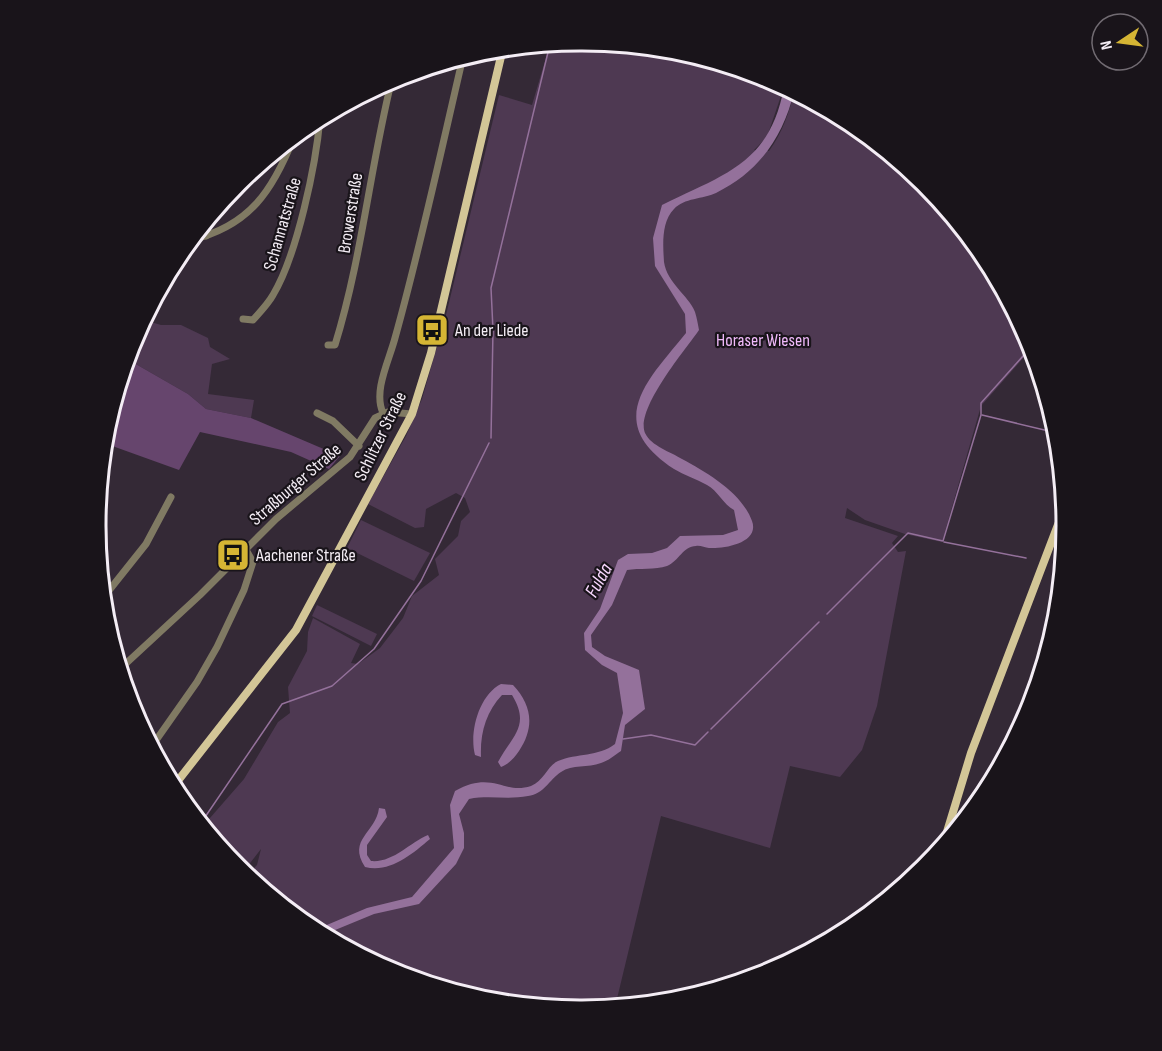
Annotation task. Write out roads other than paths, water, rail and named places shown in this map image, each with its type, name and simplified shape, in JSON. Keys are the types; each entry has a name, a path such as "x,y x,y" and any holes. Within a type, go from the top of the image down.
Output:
{"main road":[{"name":"Schlitzer Straße","path":"180,779 296,630 412,414 431,353 501,58"},
{"path":"950,823 971,753 1056,531"}],"street":[{"path":"412,414 383,413 379,400 381,384 406,301 447,136 461,66"},
{"name":"Browerstraße","path":"328,345 335,345 353,286 371,174 389,92"},
{"name":"Schannatstraße","path":"243,319 253,320 269,301 281,281 313,170 318,130"},
{"path":"206,236 235,222 260,200 279,172 287,153"},
{"name":"Straßburger Straße","path":"317,413 333,421 359,446"},
{"name":"Straßburger Straße","path":"127,662 200,595 245,548 359,446 372,421 383,413"},
{"path":"111,588 146,544 171,497"},
{"path":"157,739 197,682 235,609 252,567 252,558 245,548"}],"waterway":[{"path":"491,438 493,330 491,288 548,52"},
{"path":"827,614 908,533 943,541 981,415 981,403 1023,356"},
{"path":"982,415 1045,430"},
{"path":"206,815 282,704 332,686 374,649 421,581 489,443"},
{"path":"944,542 1026,558"},
{"path":"711,729 819,622"},
{"path":"623,739 651,735 695,745 708,732"}],"place":[{"name":"An der Liede","path":"432,330"},
{"name":"Aachener Straße","path":"233,555"}],"park label":[{"name":"Horaser Wiesen","path":"763,340"}],"water label":[{"name":"Fulda","path":"598,580"}]}
